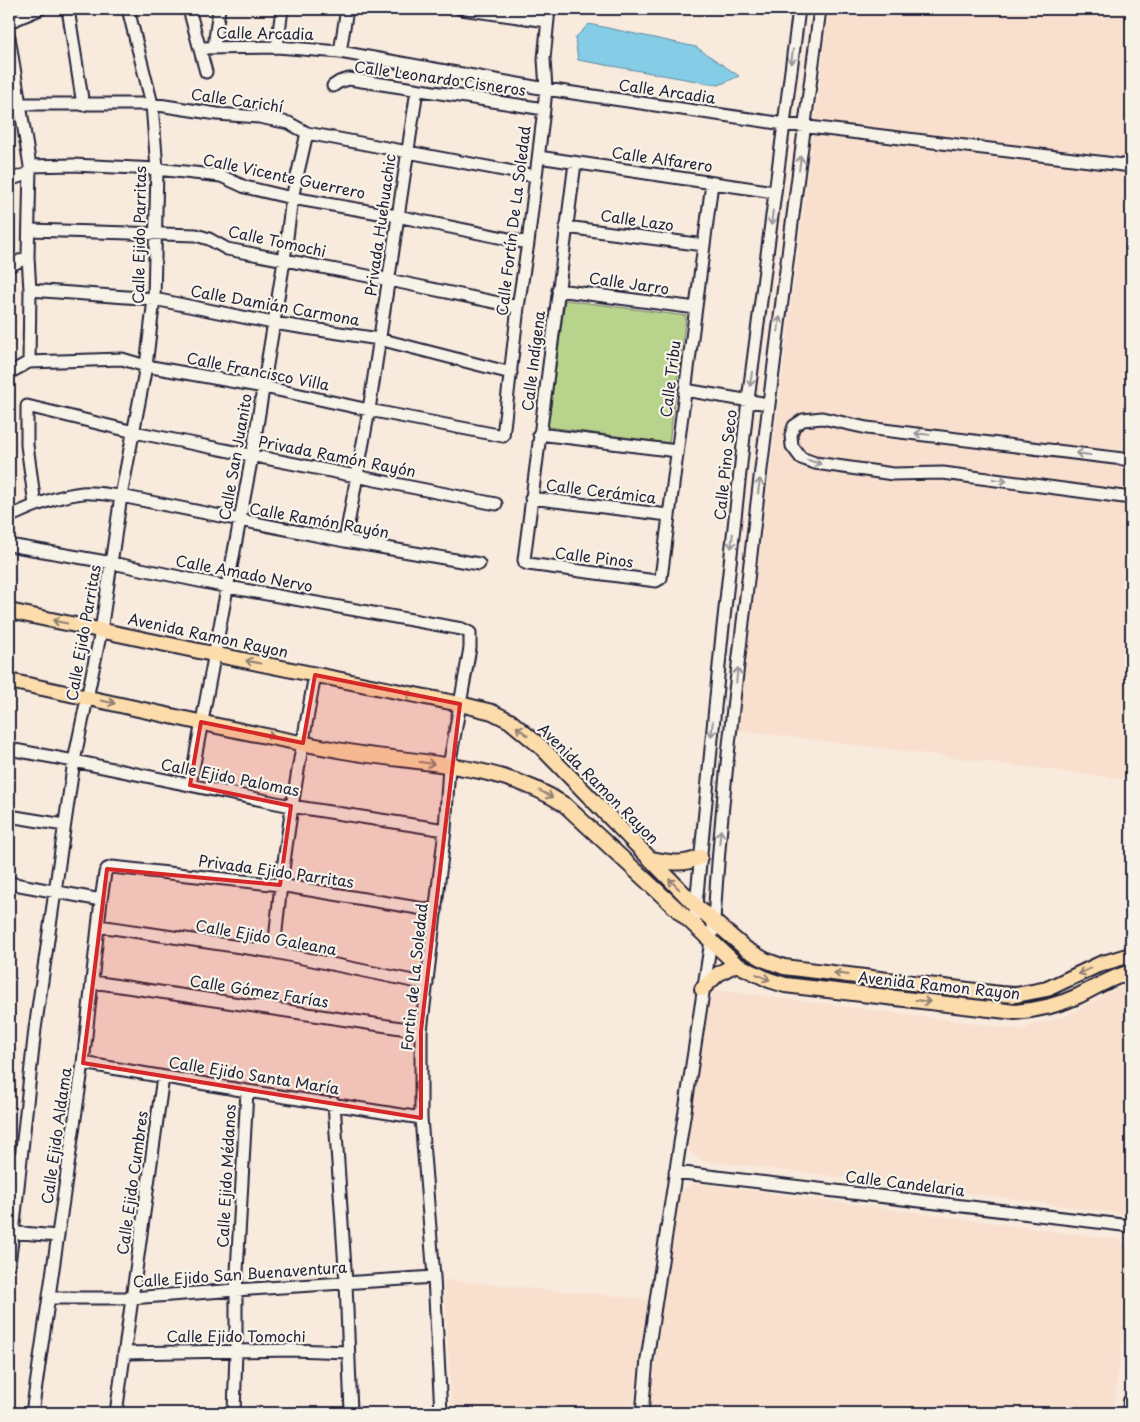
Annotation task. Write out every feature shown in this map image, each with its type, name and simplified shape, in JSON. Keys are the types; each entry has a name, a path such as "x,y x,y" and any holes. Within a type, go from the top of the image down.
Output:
{"main road":[{"name":"Avenida Ramon Rayon","path":"9,611 492,712 510,721 540,746 696,906 746,950 784,967 1000,994 1024,994 1047,989 1100,964 1131,955"},
{"name":"Avenida Ramon Rayon","path":"9,681 302,743 503,776 534,787 565,805 736,964 769,980 785,985 1015,1012 1057,1005 1131,972"},
{"path":"651,859 677,864 700,857"},
{"path":"702,989 718,974 736,964"},
{"path":"1130,1413 1131,1401"}],"street":[{"path":"9,22 40,9"},
{"path":"68,9 83,105"},
{"name":"Calle Ejido Parritas","path":"9,1264 11,1232 22,1159 35,1029 56,892 64,825 74,761 101,631 121,496 146,366 154,299 157,169 152,104 128,9"},
{"path":"188,9 206,72"},
{"path":"214,47 219,9"},
{"path":"277,47 282,9"},
{"path":"340,52 347,9"},
{"path":"461,9 547,21"},
{"name":"Calle Fortín De La Soledad","path":"503,436 544,110 546,89 544,59 549,9"},
{"name":"Calle Pino Seco","path":"694,926 721,646 748,400 799,9"},
{"path":"642,1413 647,1359 702,989 714,921 718,856 768,404 820,9"},
{"path":"9,37 30,170 28,257 30,290 29,362"},
{"name":"Calle Arcadia","path":"200,48 277,47 340,52 546,89 784,124 1131,166"},
{"name":"Calle Leonardo Cisneros","path":"333,86 349,79 544,110"},
{"name":"Privada Huehuachic","path":"345,542 369,410 417,90"},
{"name":"Calle Carichí","path":"19,104 152,104 217,114 259,117 289,123 307,133 535,176"},
{"name":"Calle San Juanito","path":"190,785 264,387 292,198 307,133"},
{"name":"Calle Alfarero","path":"545,158 774,192"},
{"name":"Calle Indígena","path":"525,563 531,498 574,163"},
{"name":"Calle Vicente Guerrero","path":"9,180 30,170 73,165 157,169 221,176 245,187 292,198 397,216 528,243"},
{"name":"Calle Tribu","path":"660,580 712,183"},
{"name":"Calle Lazo","path":"566,227 704,246"},
{"name":"Calle Tomochi","path":"29,230 196,235 209,239 227,249 518,307"},
{"path":"9,266 28,257"},
{"name":"Calle Damián Carmona","path":"30,290 154,299 273,323 379,340 511,373"},
{"name":"Calle Jarro","path":"558,290 696,308"},
{"name":"Calle Francisco Villa","path":"9,373 29,362 122,359 146,366 264,387 503,436"},
{"path":"685,390 768,404"},
{"name":"Privada Ramón Rayón","path":"35,505 27,445 27,406 134,432 496,504"},
{"path":"1131,460 867,428 842,424 822,418 803,420 794,426 791,435 792,446 801,458 815,463 893,474 943,473 1131,498"},
{"path":"539,434 677,451"},
{"name":"Calle Ramón Rayón","path":"9,517 35,505 61,497 84,493 121,496 345,542 479,564"},
{"name":"Calle Cerámica","path":"531,498 668,515"},
{"name":"Calle Amado Nervo","path":"9,546 112,563 228,587 462,629 468,631 471,635"},
{"name":"Calle Pinos","path":"525,563 660,580"},
{"name":"Fortin de La Soledad","path":"441,1413 434,1277 421,1118 421,1031 445,830 450,766 471,635"},
{"path":"274,952 280,885 291,806 315,675"},
{"name":"Calle Ejido Palomas","path":"9,749 291,806 445,830"},
{"path":"9,816 64,825"},
{"name":"Privada Ejido Parritas","path":"112,867 280,885 436,912"},
{"name":"Calle Ejido Aldama","path":"32,1413 83,1063 101,900 106,870 112,867"},
{"path":"9,883 101,900"},
{"name":"Calle Ejido Galeana","path":"99,926 274,952 427,984"},
{"name":"Calle Gómez Farías","path":"93,982 421,1031"},
{"name":"Calle Ejido Santa María","path":"83,1063 421,1118"},
{"name":"Calle Ejido Cumbres","path":"116,1413 163,1077"},
{"name":"Calle Ejido Médanos","path":"234,1413 236,1290 248,1091"},
{"path":"334,1103 346,1283 351,1413"},
{"path":"9,1158 22,1159"},
{"name":"Calle Candelaria","path":"675,1172 1131,1226"},
{"path":"11,1232 58,1236"},
{"name":"Calle Ejido San Buenaventura","path":"49,1298 131,1298 434,1277"},
{"name":"Calle Ejido Tomochi","path":"124,1353 348,1352"}],"highlighted area":[{"path":"315,675 460,704 421,1031 421,1118 83,1063 107,869 280,885 291,806 190,785 201,722 303,743"}],"shaded area":[{"path":"829,9 1131,9 1131,780 737,730"},
{"path":"1131,984 1131,1215 893,1183 706,1161 692,1154 685,1142 701,1035 711,989 1026,1030 1027,1026 1066,1016 1117,988"},
{"path":"694,1183 1121,1240 1131,1254 1131,1275 1113,1413 649,1413 675,1203 681,1190"},
{"path":"444,1280 648,1299 632,1413 452,1413"}],"green space":[{"path":"565,300 686,316 669,443 548,427"}],"water":[{"path":"589,24 696,47 739,76 719,85 578,60 575,38"}]}
